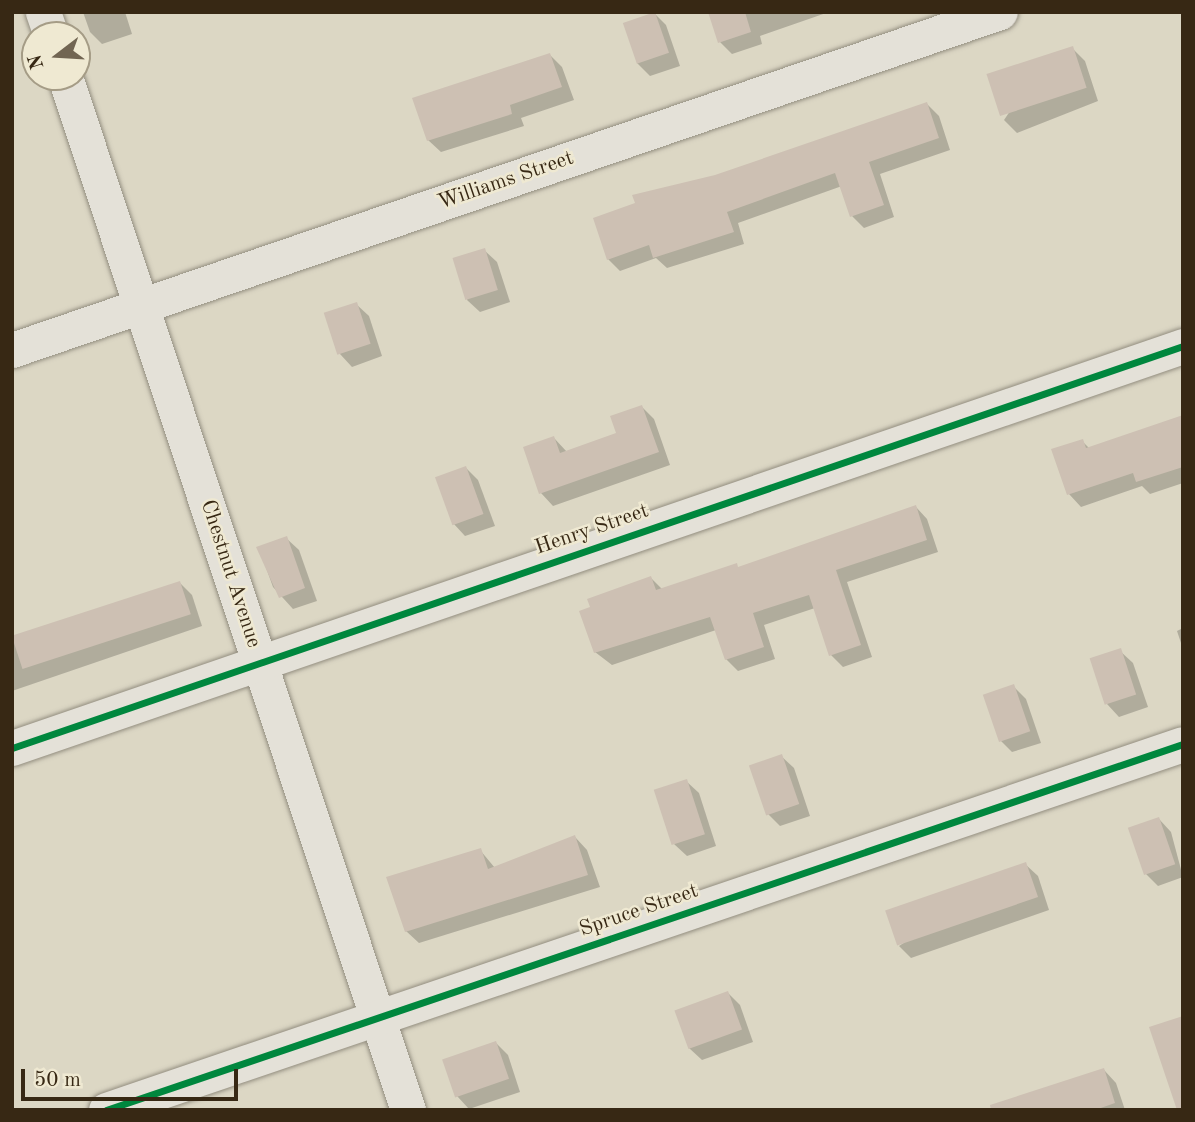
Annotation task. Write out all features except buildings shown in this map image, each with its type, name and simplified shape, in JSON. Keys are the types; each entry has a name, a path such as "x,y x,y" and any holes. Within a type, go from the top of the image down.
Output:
{"street":[{"name":"Williams Street","path":"12,350 1000,12"},
{"name":"Chestnut Avenue","path":"70,91 408,1110"},
{"name":"Henry Street","path":"12,748 1183,346"},
{"name":"Spruce Street","path":"106,1110 1183,744"}],"cycle path":[{"path":"12,748 1183,346"},
{"path":"106,1110 1183,744"}]}
